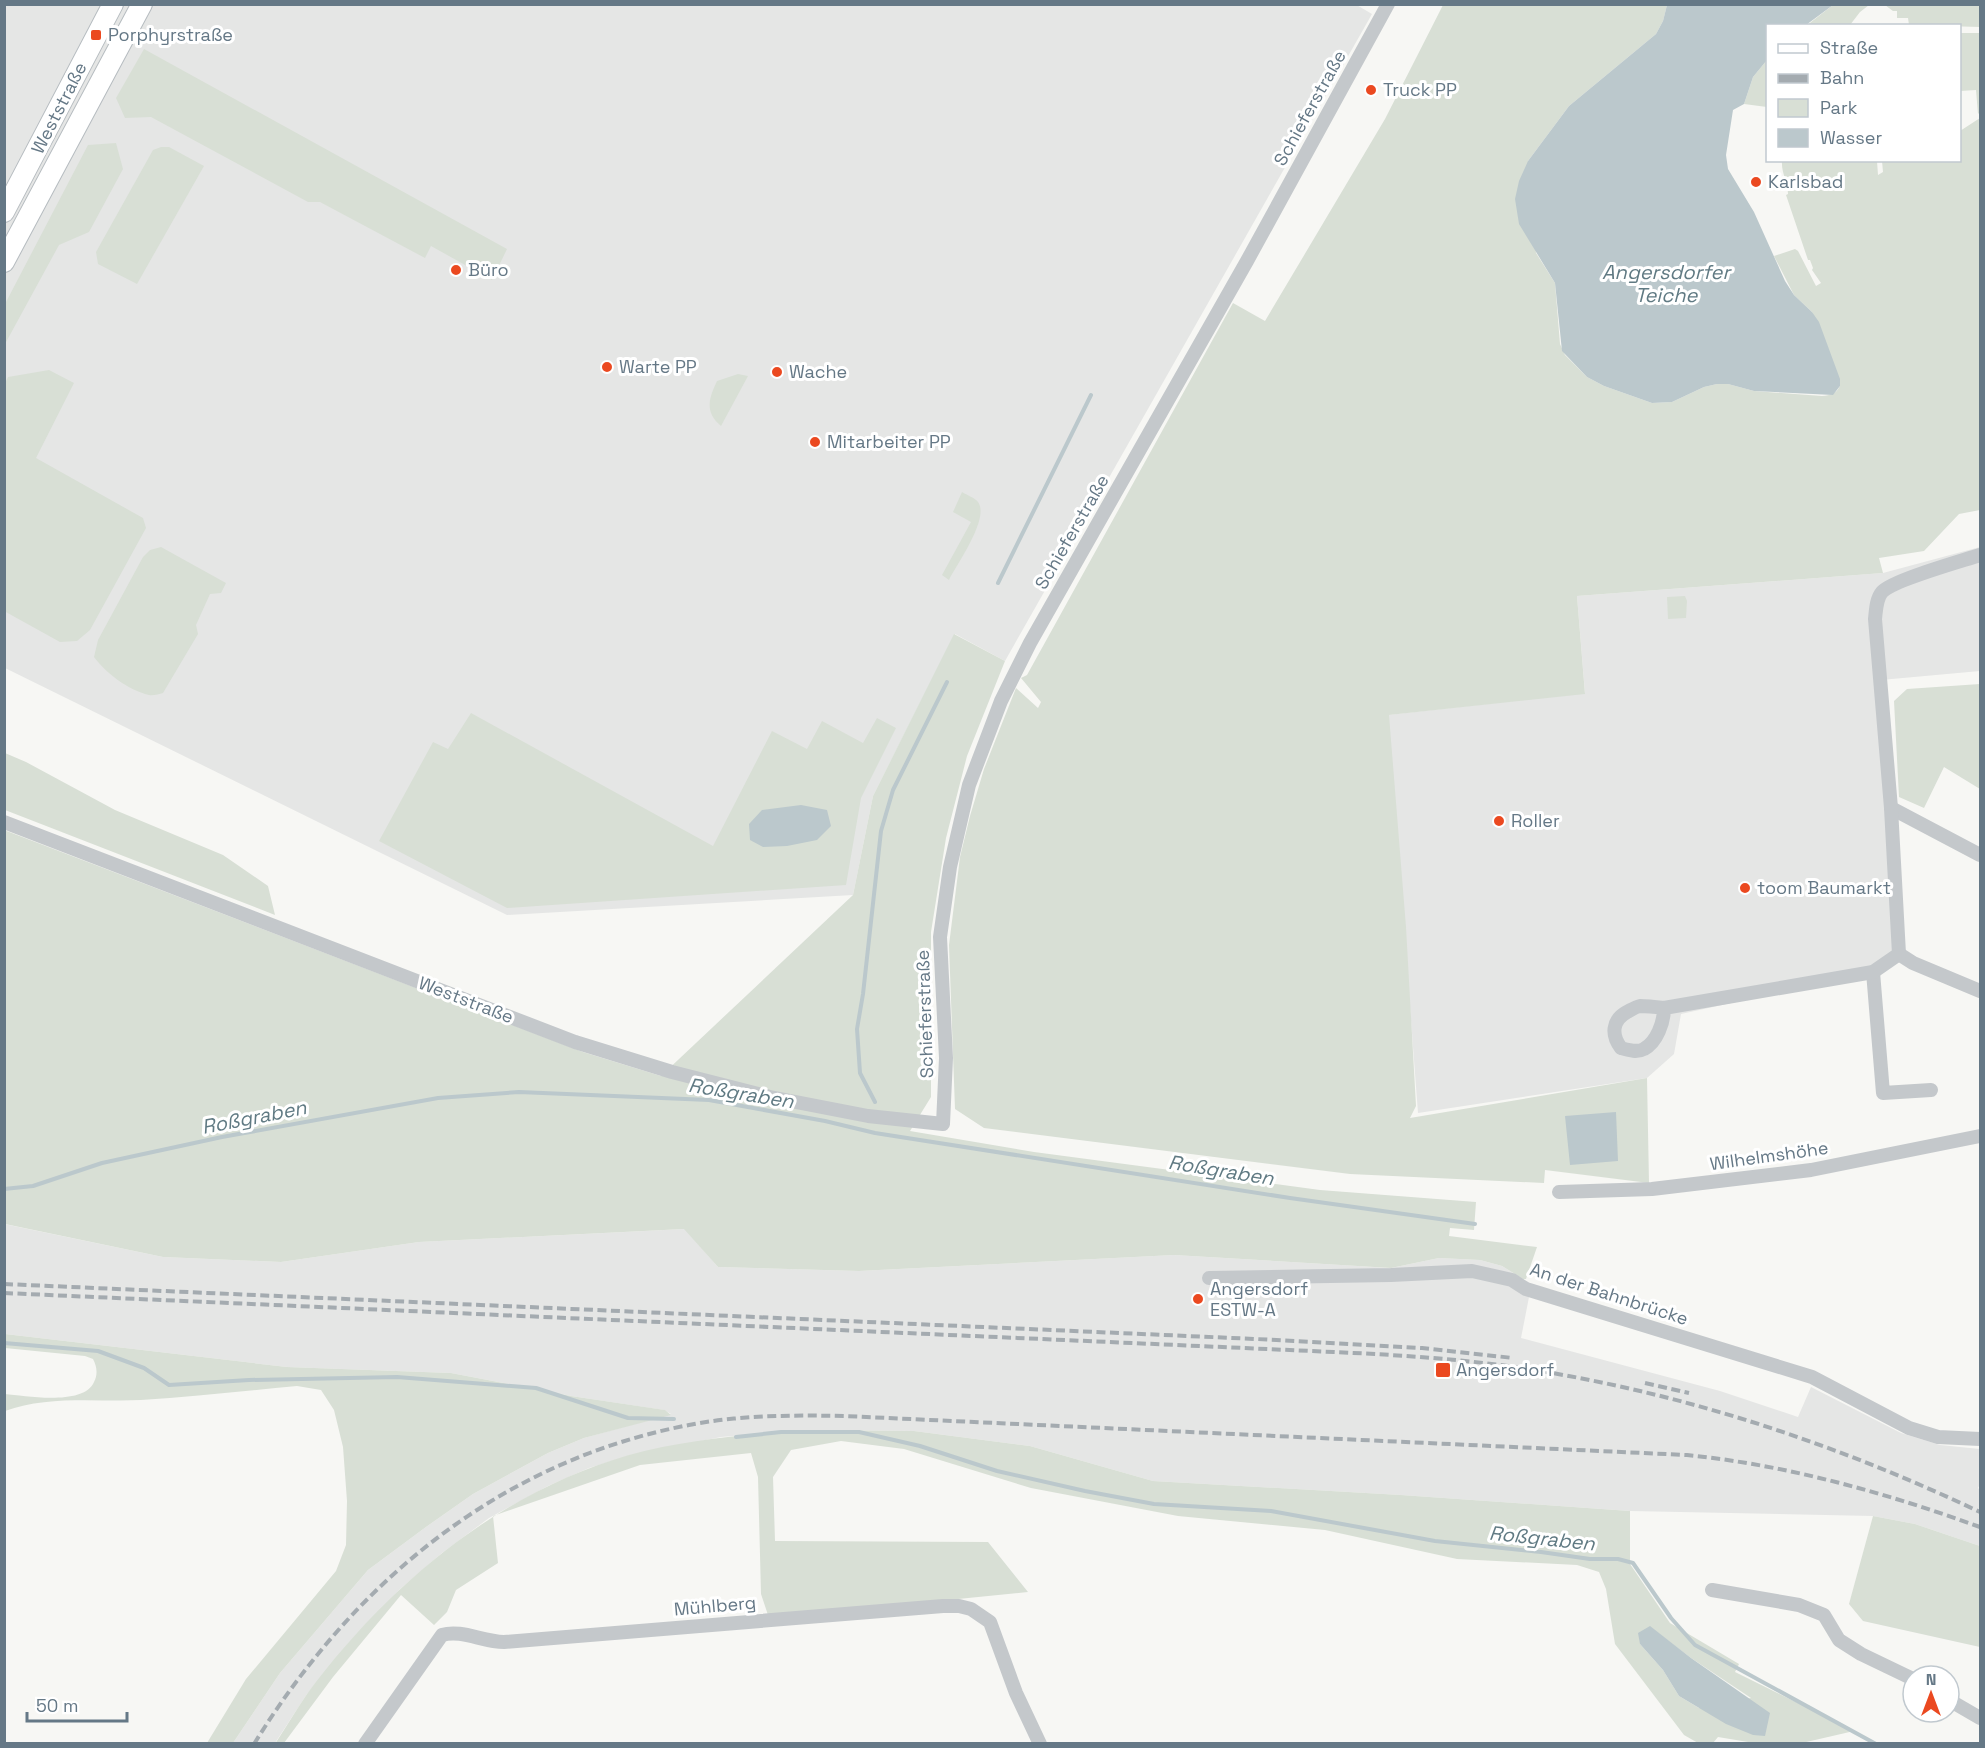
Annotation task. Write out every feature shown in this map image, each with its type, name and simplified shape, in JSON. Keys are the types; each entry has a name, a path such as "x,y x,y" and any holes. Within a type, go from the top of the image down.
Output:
{"main road":[{"name":"Weststraße","path":"4,212 113,4"},
{"path":"4,262 142,4"}],"street":[{"name":"Schieferstraße","path":"943,1124 946,1058 940,937 950,867 969,785 1001,701 1030,643 1388,4"},
{"path":"1899,954 1891,808 1875,619 1876,605 1882,592 1899,582 1980,555"},
{"path":"1891,808 1980,855"},
{"name":"Weststraße","path":"4,822 575,1042 672,1072 770,1097 868,1116 943,1124"},
{"path":"1664,1008 1873,972 1899,954"},
{"path":"1899,954 1914,963 1980,991"},
{"path":"1873,972 1883,1093 1931,1090"},
{"name":"Wilhelmshöhe","path":"1559,1192 1652,1189 1789,1173 1980,1136"},
{"name":"An der Bahnbrücke","path":"1209,1278 1391,1275 1472,1271 1493,1274 1512,1280 1526,1289 1812,1377 1909,1428 1938,1437 1980,1439"},
{"path":"1712,1590 1799,1605 1824,1615 1839,1640 1901,1673"},
{"name":"Mühlberg","path":"365,1743 442,1635 450,1632 458,1632 490,1642 504,1642 959,1606 971,1609 990,1622 1016,1693 1040,1743"},
{"path":"1961,1707 1980,1718"}],"shaded area":[{"path":"1355,4 1372,14 1005,661 955,634 873,796 853,895 507,915 5,668 4,5"},
{"path":"1980,547 1980,671 1881,680 1899,954 1873,972 1681,1014 1674,1054 1647,1078 1418,1113 1388,715 1585,693 1577,596 1883,573"},
{"path":"4,1224 163,1257 281,1262 419,1242 685,1229 718,1267 859,1271 1174,1255 1391,1268 1439,1258 1480,1260 1502,1266 1523,1279 1529,1297 1521,1338 1720,1391 1798,1417 1811,1387 1901,1433 1940,1445 1980,1449 1978,1488 1980,1490 1980,1546 1915,1524 1873,1516 1630,1511 1153,1481 1030,1446 914,1431 804,1430 721,1437 631,1455 589,1468 548,1486 489,1518 442,1553 399,1590 307,1694 275,1743 233,1743 280,1673 368,1570 473,1494 548,1453 584,1438 671,1414 664,1410 571,1396 451,1373 287,1367 5,1334"}],"green space":[{"path":"1443,5 1667,5 1663,21 1656,34 1569,106 1528,161 1536,253 1555,283 1560,344 1565,355 1587,377 1604,386 1652,403 1672,402 1704,387 1717,384 1728,384 1754,391 1822,396 1834,393 1840,386 1812,312 1794,295 1774,256 1795,249 1816,286 1821,283 1808,260 1786,195 1788,190 1782,162 1877,162 1878,175 1883,172 1882,162 1961,162 1961,130 1980,118 1980,510 1959,514 1924,551 1879,558 1883,573 1577,596 1585,694 1389,715 1406,927 1416,1106 1410,1118 1647,1078 1649,1183 1545,1170 1544,1183 1350,1174 984,1128 955,1109 949,945 960,857 984,769 1016,688 1038,708 1041,702 1021,678 1027,675 1233,303 1265,321 1385,119"},
{"path":"1833,5 1869,5 1851,24 1809,24"},
{"path":"1885,5 1980,5 1980,27 1961,26 1961,24 1909,24 1908,18 1897,18 1897,11"},
{"path":"1961,33 1980,33 1980,112 1978,114 1976,90 1961,91"},
{"path":"144,49 507,249 492,280 431,246 425,258 320,202 308,202 151,117 125,118 116,98"},
{"path":"1766,61 1766,107 1744,104 1753,77"},
{"path":"116,143 123,169 89,232 59,245 5,344 5,304 88,145"},
{"path":"169,147 204,166 137,284 98,264 96,252 153,150"},
{"path":"49,370 74,383 36,458 143,518 146,528 90,630 77,641 60,642 4,611 5,383 8,377"},
{"path":"738,374 748,376 721,426 710,410 712,393 717,381"},
{"path":"962,492 978,502 981,509 980,519 971,541 949,580 942,575 971,522 953,512"},
{"path":"161,547 226,583 221,593 210,594 196,625 198,634 163,693 151,695 141,693 118,680 94,657 98,640 143,557 150,550"},
{"path":"1685,596 1686,618 1668,619 1667,597"},
{"path":"954,634 1005,661 967,756 946,838 931,932 931,1097 910,1131 1034,1152 1320,1190 1476,1202 1474,1230 1450,1228 1449,1236 1537,1247 1526,1279 1502,1266 1480,1260 1439,1258 1391,1268 1174,1255 859,1271 718,1267 684,1229 419,1242 281,1262 163,1257 5,1224 4,830 583,1052 661,1076 853,895 873,796"},
{"path":"1980,684 1980,789 1944,767 1924,808 1899,797 1894,701 1907,689"},
{"path":"471,713 713,846 772,731 807,749 822,721 863,743 877,718 896,728 861,798 846,885 507,908 379,841 433,742 448,749"},
{"path":"5,753 115,810 223,855 268,886 275,915 5,810"},
{"path":"5,1334 287,1367 451,1373 571,1396 665,1410 671,1415 584,1438 548,1453 473,1494 426,1527 368,1570 280,1673 233,1743 207,1743 246,1679 336,1571 346,1545 347,1501 343,1447 334,1410 321,1390 297,1386 141,1400 55,1401 5,1411 5,1394 54,1398 79,1394 94,1382 97,1370 93,1359 85,1356 5,1348"},
{"path":"804,1430 914,1431 1030,1446 1153,1481 1630,1511 1630,1564 1670,1623 1739,1664 1735,1672 1854,1731 1802,1743 1754,1743 1718,1737 1713,1743 1698,1743 1684,1735 1615,1644 1606,1589 1599,1572 1577,1565 1457,1559 1325,1530 1178,1516 1031,1488 904,1449 841,1441 791,1450 773,1477 775,1541 988,1542 1028,1592 769,1618 761,1594 758,1477 751,1453 640,1465 498,1514 534,1493 581,1472 629,1455 694,1441","holes":["1650,1627 1751,1698 1699,1708 1679,1696 1663,1670 1640,1644"]},
{"path":"1873,1516 1915,1524 1980,1546 1980,1647 1863,1621 1849,1604"},
{"path":"493,1517 498,1563 456,1590 447,1612 434,1625 401,1595 333,1677 284,1743 275,1744 307,1694 373,1616 410,1580 449,1548"}],"water":[{"name":"Angersdorfer Teiche","path":"1667,5 1833,5 1807,24 1766,24 1766,61 1753,77 1744,104 1733,110 1726,155 1728,169 1754,212 1785,281 1794,295 1819,322 1840,379 1840,386 1833,395 1754,391 1728,384 1717,384 1704,387 1672,402 1652,403 1604,386 1587,377 1562,351 1555,283 1519,224 1515,199 1519,181 1528,161 1569,106 1656,34 1663,21"},
{"path":"801,805 827,810 831,826 817,840 787,846 763,847 750,840 749,824 762,810"},
{"path":"1616,1112 1618,1161 1570,1165 1565,1116"},
{"path":"1650,1626 1691,1658 1770,1713 1765,1736 1753,1735 1726,1724 1679,1696 1663,1670 1640,1644 1638,1633"}],"waterway":[{"path":"998,583 1091,395"},
{"path":"875,1102 860,1073 857,1029 881,831 893,790 947,682"},
{"name":"Roßgraben","path":"4,1189 33,1186 102,1163 222,1137 438,1098 519,1092 709,1100 825,1121 875,1133 1290,1198 1475,1224"},
{"name":"Roßgraben","path":"4,1343 98,1351 144,1368 169,1385 249,1380 397,1377 536,1388 628,1418 674,1419"},
{"name":"Roßgraben","path":"736,1437 781,1432 859,1432 920,1446 997,1471 1154,1504 1271,1511 1435,1541 1590,1559 1618,1559 1633,1563 1671,1618 1695,1645 1876,1744"}],"railway":[{"path":"4,1284 1256,1339 1422,1348 1513,1358"},
{"path":"4,1293 1334,1352 1480,1363 1587,1380 1703,1407 1816,1443 1926,1487 1980,1512"},
{"path":"1645,1383 1689,1393"},
{"path":"254,1744 294,1685 338,1631 386,1581 438,1537 495,1499 555,1467 620,1442 689,1425 727,1419 844,1416 1687,1455 1762,1466 1836,1482 1980,1527"}],"place":[{"name":"Porphyrstraße","path":"96,35"},
{"name":"Truck PP","path":"1371,90"},
{"name":"Karlsbad","path":"1756,182"},
{"name":"Büro","path":"456,270"},
{"name":"Warte PP","path":"607,367"},
{"name":"Wache","path":"777,372"},
{"name":"Mitarbeiter PP","path":"815,442"},
{"name":"Roller","path":"1499,821"},
{"name":"toom Baumarkt","path":"1745,888"},
{"name":"Angersdorf ESTW-A","path":"1198,1299"},
{"name":"Angersdorf","path":"1443,1370"}]}
